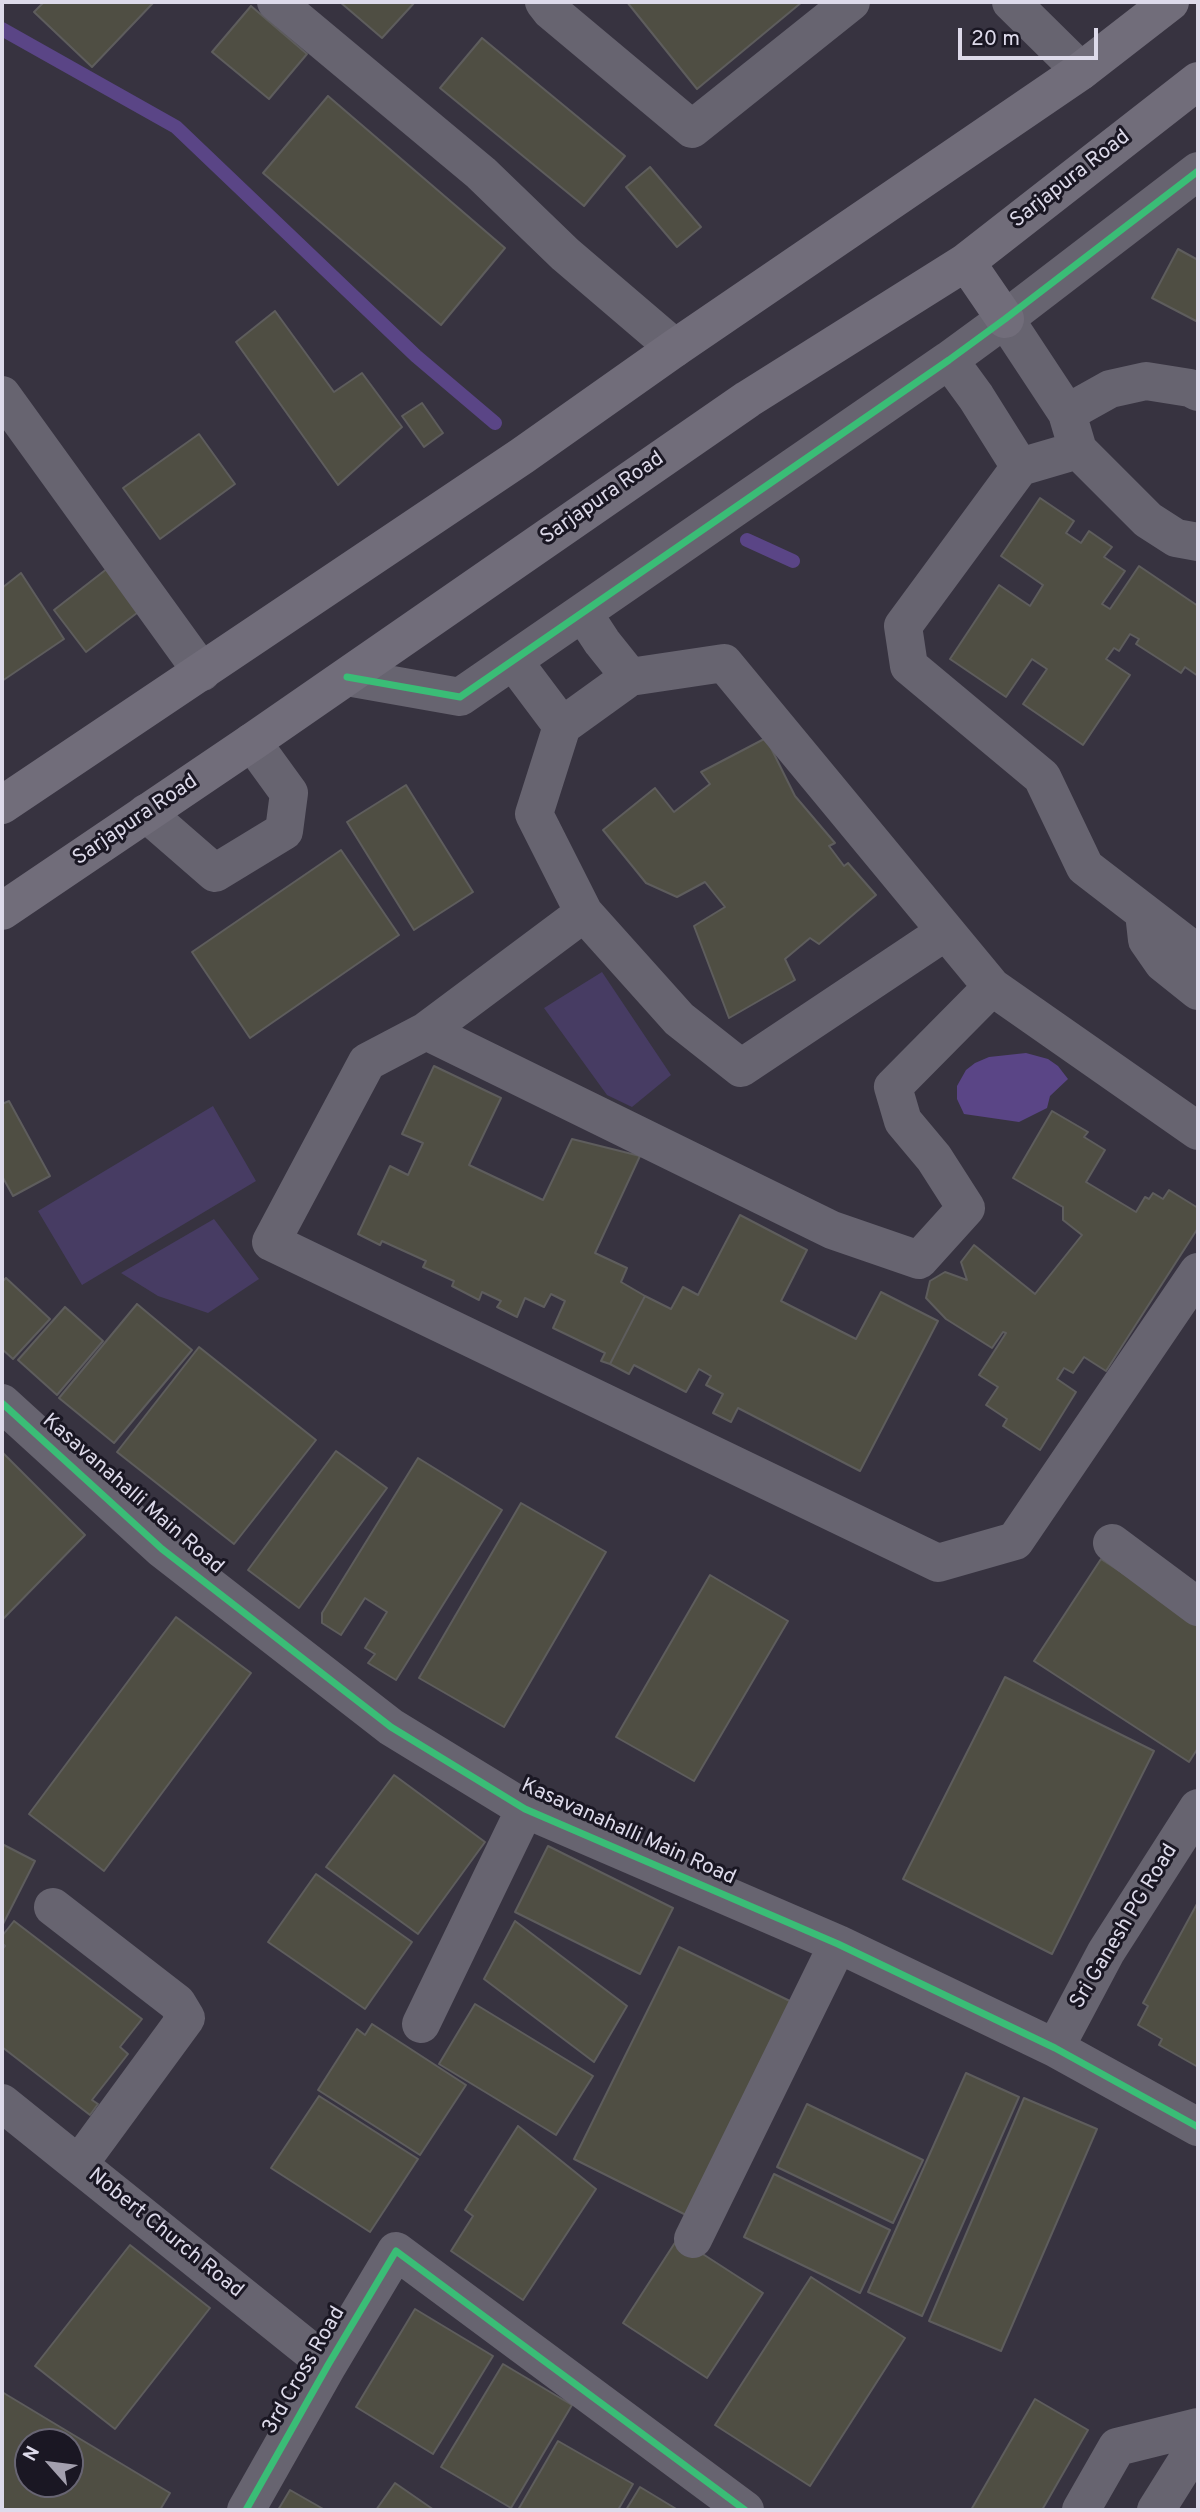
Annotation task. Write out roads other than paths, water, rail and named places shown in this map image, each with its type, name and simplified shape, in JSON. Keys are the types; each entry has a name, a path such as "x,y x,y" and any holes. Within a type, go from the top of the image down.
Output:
{"main road":[{"path":"2,805 523,456 675,348 1082,71 1170,2"},
{"name":"Sarjapura Road","path":"2,911 347,677 748,399 966,262 1198,81"},
{"path":"966,262 1005,319"}],"street":[{"path":"276,2 481,173 565,254 675,348"},
{"path":"544,2 551,11 692,130 850,2"},
{"path":"1011,2 1082,71"},
{"path":"347,677 460,697 949,360 1198,171"},
{"path":"1005,319 1067,413 1078,450 1148,520 1175,538 1198,542"},
{"path":"949,360 1020,467"},
{"path":"1067,413 1110,389 1146,381 1190,388 1198,392"},
{"path":"2,395 202,671"},
{"path":"1078,450 1020,467 903,626 908,666 1042,777 1084,867 1198,954"},
{"path":"583,613 630,677"},
{"path":"514,662 562,726"},
{"path":"945,932 741,1068 679,1019 584,913 534,814 562,726 630,677 723,663 992,986 1198,1131"},
{"path":"146,813 215,873 284,831 289,793 252,742"},
{"path":"584,913 426,1031 366,1062 271,1242 938,1563 1015,1541 1198,1272"},
{"path":"1144,913 1147,940 1163,963 1198,991"},
{"path":"426,1031 832,1230 919,1260 966,1208 934,1158 903,1121 893,1087 992,986"},
{"name":"Kasavanahalli Main Road","path":"2,1403 162,1549 391,1727 525,1809 838,1944 1055,2048 1198,2127"},
{"path":"1112,1543 1198,1606"},
{"name":"Sri Ganesh PG Road","path":"1055,2048 1106,1952 1198,1808"},
{"path":"421,2024 525,1809"},
{"path":"53,1907 177,2003 186,2018 79,2164"},
{"path":"693,2239 838,1944"},
{"name":"Nobert Church Road","path":"2,2103 328,2365"},
{"name":"3rd Cross Road","path":"246,2510 396,2251 746,2510"},
{"path":"1082,2510 1117,2447 1198,2427"},
{"path":"1156,2510 1198,2444"}],"waterway":[{"path":"2,29 176,127 416,356 495,423"},
{"path":"747,540 793,561"}]}
